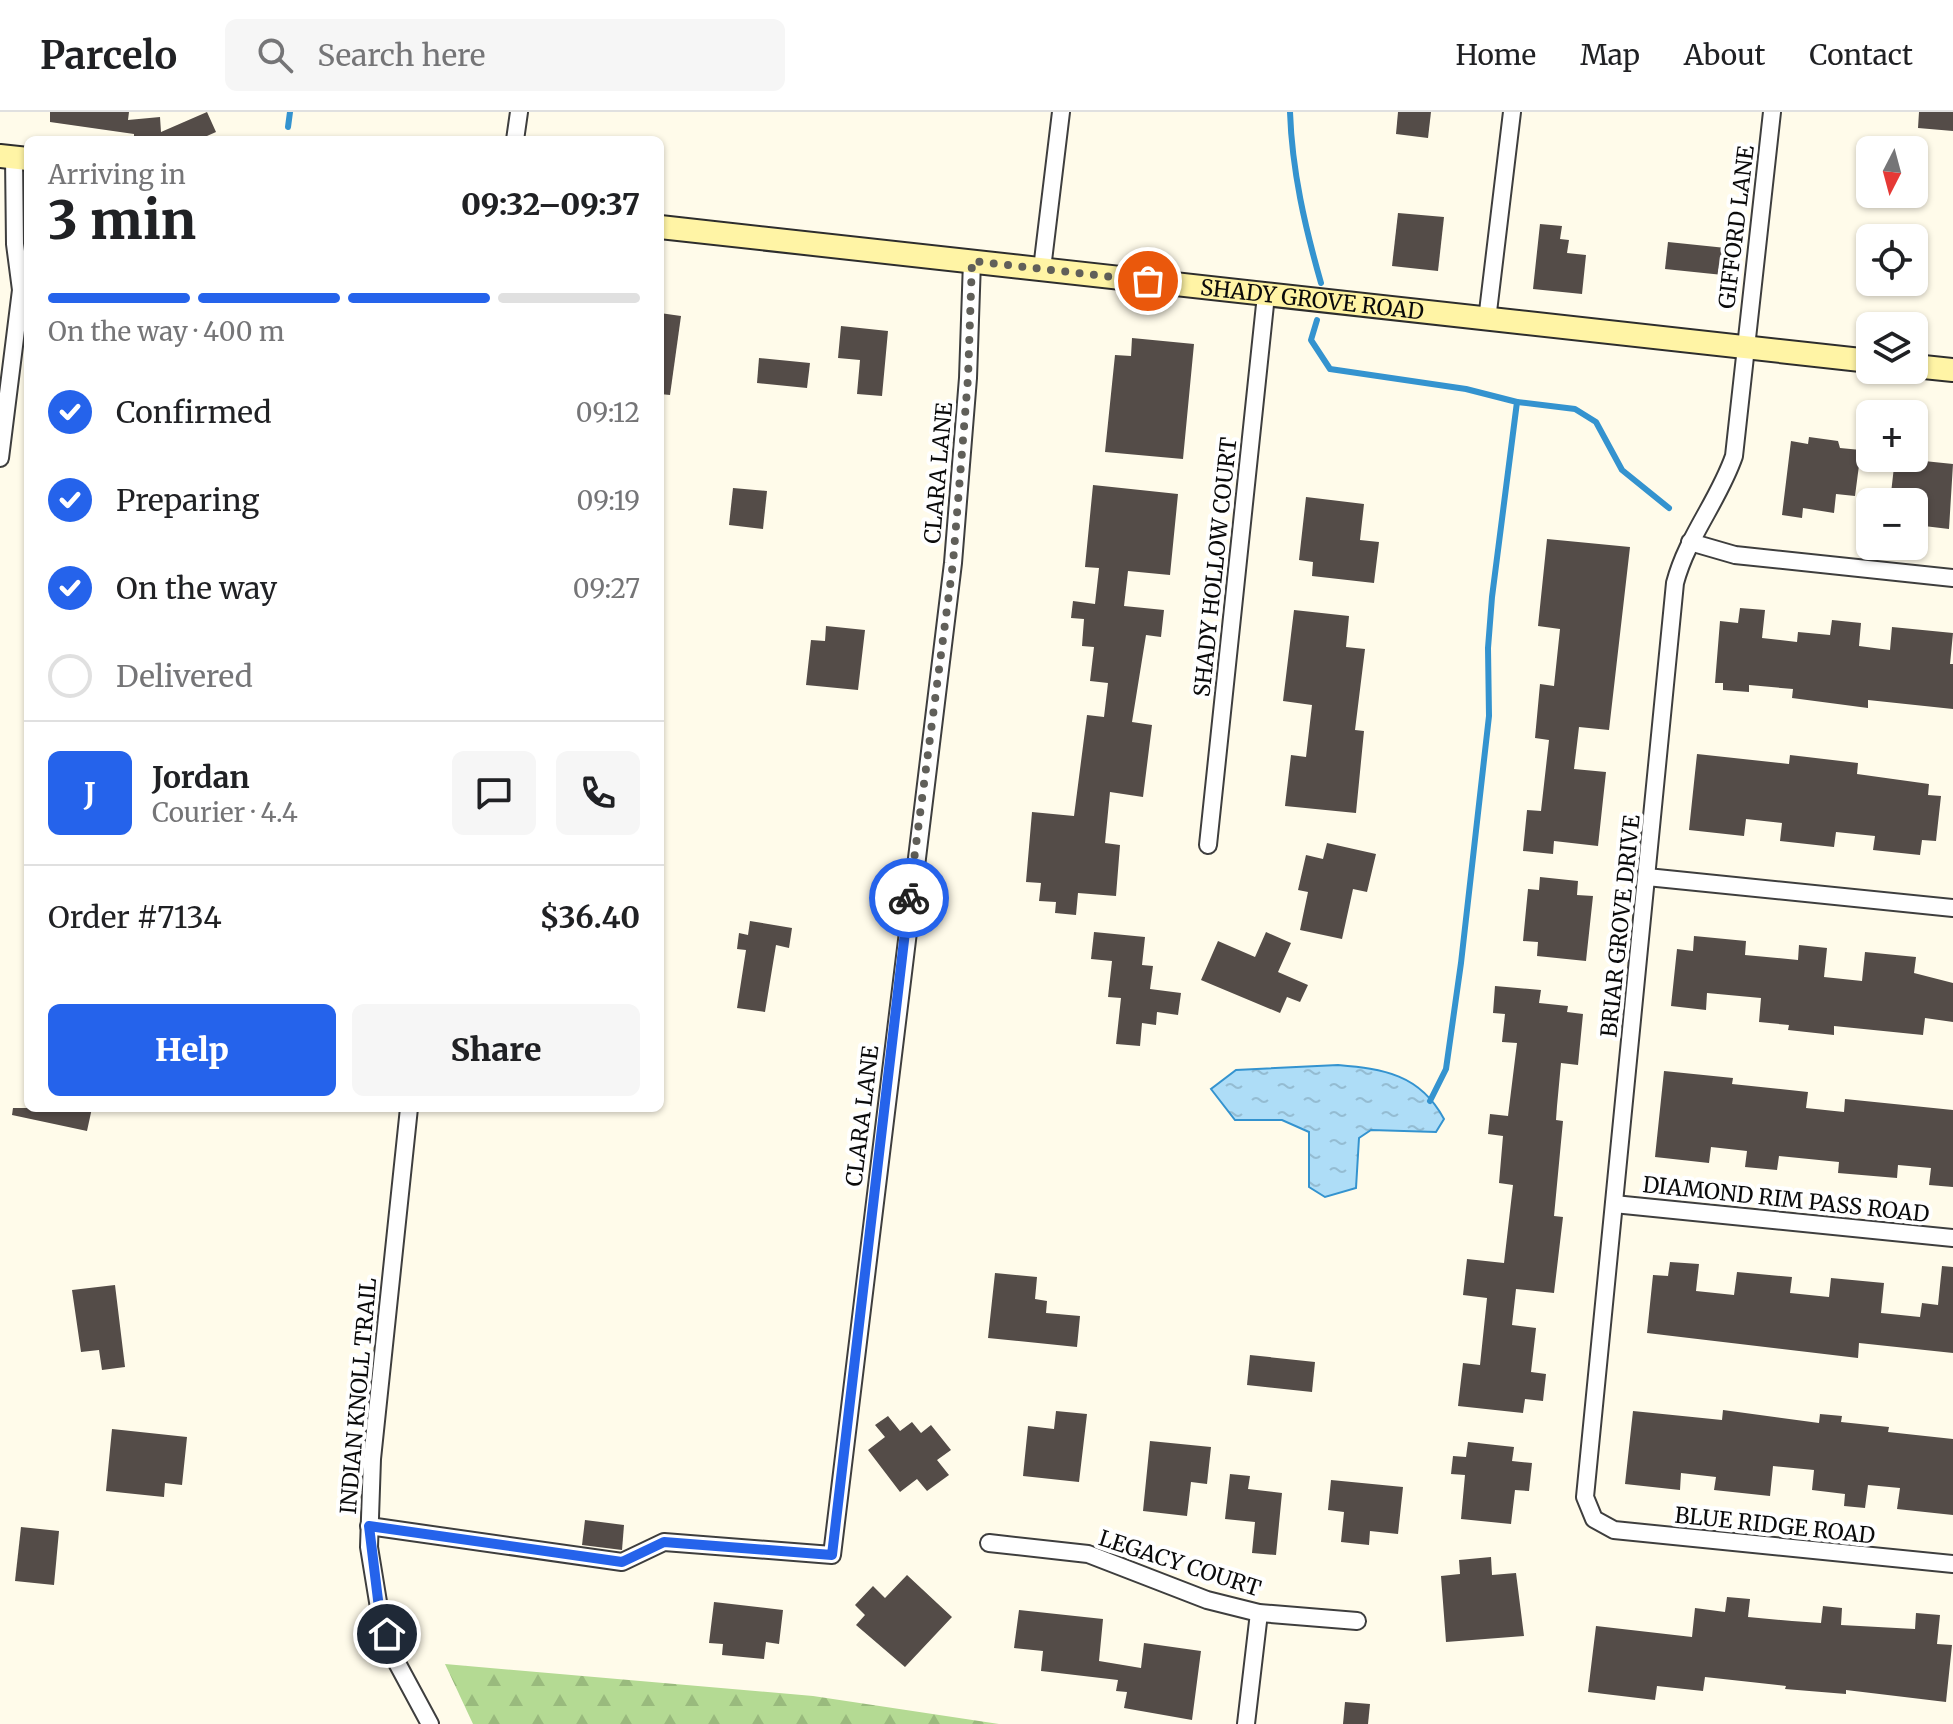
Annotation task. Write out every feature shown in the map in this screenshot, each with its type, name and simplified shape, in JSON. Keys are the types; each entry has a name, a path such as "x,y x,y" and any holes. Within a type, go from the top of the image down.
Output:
{"street":[{"path":"516,136 519,112"},
{"path":"1042,269 1061,112"},
{"path":"1487,320 1512,112"},
{"name":"GIFFORD LANE","path":"1746,348 1772,112"},
{"path":"0,458 21,290 13,206 14,158"},
{"name":"SHADY GROVE ROAD","path":"664,227 1856,360"},
{"name":"CLARA LANE","path":"369,1526 622,1562 664,1542 832,1555 953,563 968,378 972,261"},
{"name":"SHADY HOLLOW COURT","path":"1208,845 1266,295"},
{"name":"BRIAR GROVE DRIVE","path":"1594,1519 1585,1497 1675,583 1690,542 1725,482 1734,456 1746,348"},
{"path":"1928,367 1953,370"},
{"path":"1690,542 1735,555 1953,578"},
{"path":"1647,877 1953,908"},
{"name":"INDIAN KNOLL TRAIL","path":"409,1112 372,1459 369,1526 379,1608 396,1661 430,1724"},
{"name":"DIAMOND RIM PASS ROAD","path":"1614,1204 1953,1238"},
{"name":"BLUE RIDGE ROAD","path":"1594,1519 1614,1530 1953,1564"},
{"name":"LEGACY COURT","path":"989,1543 1088,1554 1207,1600 1259,1613 1357,1621"},
{"path":"1246,1724 1259,1613"}],"green space":[{"path":"445,1664 813,1696 999,1724 473,1724"}],"water":[{"path":"1338,1065 1385,1072 1412,1083 1424,1092 1444,1119 1436,1132 1371,1130 1359,1138 1356,1188 1325,1197 1309,1187 1309,1132 1282,1120 1235,1120 1211,1089 1236,1070"}],"building":[{"path":"50,112 129,112 128,120 160,117 161,132 207,112 216,132 207,136 134,136 50,122"},
{"path":"1398,112 1431,112 1428,138 1396,134"},
{"path":"1919,112 1953,112 1953,131 1918,128"},
{"path":"1398,213 1444,217 1438,271 1392,266"},
{"path":"1540,224 1562,226 1560,239 1569,240 1567,253 1586,255 1582,294 1533,289"},
{"path":"1668,242 1726,248 1723,275 1665,269"},
{"path":"664,314 681,316 670,395 664,394"},
{"path":"841,326 888,331 882,396 857,394 860,360 838,358"},
{"path":"1132,338 1194,344 1183,459 1105,452 1115,355 1131,356"},
{"path":"759,358 810,363 807,388 757,383"},
{"path":"1809,437 1838,441 1840,448 1856,450 1858,472 1855,496 1836,494 1834,513 1803,508 1802,518 1782,515 1791,441 1808,444"},
{"path":"1928,461 1953,464 1949,529 1928,526 1928,488 1892,488 1893,472 1928,472"},
{"path":"1093,485 1178,494 1170,575 1128,571 1124,606 1164,610 1161,637 1146,635 1132,722 1152,725 1143,797 1110,792 1105,843 1120,845 1116,896 1078,893 1076,915 1055,913 1056,902 1039,901 1041,883 1026,882 1032,812 1074,816 1087,715 1104,717 1108,683 1090,681 1094,647 1082,646 1084,619 1071,618 1073,601 1095,604 1099,568 1085,567"},
{"path":"733,488 767,491 763,529 729,525"},
{"path":"1306,497 1364,504 1360,540 1379,542 1374,583 1312,576 1313,562 1299,560"},
{"path":"1547,539 1630,547 1609,730 1579,727 1574,769 1606,772 1598,846 1554,841 1553,854 1523,851 1527,810 1541,811 1549,740 1535,738 1540,684 1554,686 1560,629 1538,626"},
{"path":"1740,608 1765,610 1762,638 1797,642 1798,632 1830,635 1832,620 1861,623 1859,646 1890,650 1892,627 1953,633 1950,664 1953,664 1953,709 1868,700 1868,708 1792,698 1793,689 1749,685 1749,692 1723,690 1723,683 1715,683 1720,621 1738,623"},
{"path":"1294,610 1349,616 1346,647 1365,649 1355,730 1364,731 1356,813 1285,806 1291,755 1306,757 1312,705 1283,701"},
{"path":"826,626 865,630 858,690 806,685 811,640 825,641"},
{"path":"1697,754 1789,764 1790,755 1858,763 1857,774 1929,784 1928,795 1941,796 1936,841 1922,840 1920,855 1873,850 1875,836 1836,832 1834,847 1780,841 1782,823 1746,819 1744,836 1689,830"},
{"path":"1327,843 1376,854 1367,892 1353,889 1342,939 1300,930 1308,892 1298,890 1306,855 1323,859"},
{"path":"1540,877 1578,881 1577,895 1593,896 1586,961 1537,956 1538,942 1523,941 1528,889 1539,890"},
{"path":"750,921 792,928 789,948 776,945 765,1012 737,1008 746,950 737,949 739,933 748,935"},
{"path":"1094,932 1145,937 1142,965 1153,966 1150,989 1181,993 1178,1015 1157,1012 1156,1025 1142,1023 1140,1046 1116,1044 1121,998 1108,997 1112,961 1091,959"},
{"path":"1266,932 1291,943 1278,972 1308,985 1300,1002 1287,997 1280,1013 1201,980 1218,941 1255,957"},
{"path":"1694,936 1746,941 1745,955 1798,960 1799,945 1827,948 1824,977 1862,981 1865,952 1916,957 1914,973 1953,983 1953,1022 1925,1018 1923,1035 1834,1026 1834,1035 1788,1030 1789,1025 1759,1022 1761,998 1707,993 1706,1010 1671,1006 1677,949 1693,951"},
{"path":"1495,986 1541,990 1539,1003 1568,1006 1567,1012 1583,1014 1578,1065 1561,1063 1556,1120 1563,1121 1554,1216 1563,1217 1554,1293 1516,1289 1512,1325 1536,1328 1531,1372 1546,1374 1543,1401 1525,1399 1523,1413 1458,1406 1463,1363 1480,1365 1487,1298 1463,1295 1467,1259 1504,1263 1513,1185 1499,1183 1503,1136 1488,1134 1490,1114 1508,1116 1517,1043 1502,1042 1505,1014 1493,1013"},
{"path":"1664,1071 1733,1078 1732,1084 1808,1092 1806,1108 1844,1112 1845,1099 1953,1110 1953,1187 1929,1185 1931,1168 1898,1165 1897,1178 1838,1173 1839,1162 1779,1156 1777,1170 1745,1167 1747,1151 1711,1147 1709,1163 1655,1157"},
{"path":"13,1108 24,1108 24,1112 91,1112 87,1131 12,1115"},
{"path":"1670,1262 1699,1264 1696,1291 1734,1295 1737,1272 1792,1277 1790,1293 1829,1297 1831,1278 1884,1283 1881,1313 1920,1317 1922,1303 1938,1305 1942,1266 1953,1267 1953,1353 1859,1343 1858,1358 1647,1333 1653,1275 1668,1276"},
{"path":"995,1273 1037,1277 1035,1299 1047,1301 1046,1313 1080,1316 1077,1347 988,1338"},
{"path":"115,1285 125,1367 102,1370 99,1350 81,1352 72,1290"},
{"path":"1250,1355 1315,1362 1312,1392 1247,1385"},
{"path":"1723,1410 1819,1423 1820,1414 1842,1416 1841,1422 1889,1427 1888,1432 1953,1439 1953,1515 1897,1509 1900,1488 1868,1485 1865,1508 1844,1506 1845,1494 1812,1490 1814,1470 1773,1466 1770,1496 1714,1490 1716,1477 1681,1473 1680,1490 1625,1484 1633,1411 1722,1420"},
{"path":"1056,1411 1087,1414 1079,1482 1023,1476 1028,1426 1054,1429"},
{"path":"888,1416 900,1431 912,1422 921,1433 931,1425 951,1450 937,1460 949,1475 927,1491 917,1479 900,1492 868,1450 885,1437 875,1425"},
{"path":"112,1429 187,1437 182,1485 165,1483 164,1497 106,1491"},
{"path":"1150,1441 1211,1447 1207,1484 1191,1482 1187,1516 1143,1511"},
{"path":"1468,1442 1514,1447 1512,1461 1532,1463 1529,1491 1515,1490 1511,1524 1461,1519 1465,1475 1451,1474 1453,1456 1466,1457"},
{"path":"1230,1474 1250,1476 1248,1489 1282,1493 1276,1555 1252,1553 1255,1522 1225,1519"},
{"path":"1331,1480 1403,1487 1398,1534 1370,1531 1369,1545 1341,1542 1344,1512 1328,1510"},
{"path":"585,1520 624,1525 622,1550 582,1545"},
{"path":"21,1527 59,1531 54,1585 15,1581"},
{"path":"1491,1557 1492,1575 1516,1573 1524,1636 1446,1642 1441,1576 1460,1574 1459,1560"},
{"path":"907,1575 952,1617 905,1667 856,1625 865,1615 855,1605 873,1586 885,1598"},
{"path":"1727,1597 1750,1599 1748,1617 1792,1621 1821,1623 1823,1606 1842,1608 1841,1625 1915,1629 1916,1613 1940,1615 1937,1644 1952,1645 1946,1702 1846,1690 1846,1694 1785,1689 1786,1686 1705,1677 1703,1691 1657,1686 1655,1700 1588,1692 1596,1626 1692,1637 1695,1608 1725,1612"},
{"path":"714,1602 783,1610 779,1644 766,1642 764,1659 722,1655 723,1644 709,1643"},
{"path":"1019,1610 1103,1619 1099,1661 1141,1668 1144,1643 1201,1651 1192,1720 1124,1708 1127,1692 1116,1691 1118,1680 1041,1671 1043,1651 1014,1648"},
{"path":"1345,1702 1370,1704 1368,1724 1343,1724"}],"waterway":[{"path":"288,127 290,112"},
{"path":"1290,112 1300,199 1321,283"},
{"path":"1317,320 1311,340 1330,369 1466,389 1517,402 1492,597 1488,648 1489,716 1461,963 1446,1069 1430,1101"},
{"path":"1517,402 1575,409 1596,422 1622,470 1669,508"}],"way so far":[{"path":"909,898 953,563 968,378 972,261 1148,281"}],"route":[{"path":"387,1634 379,1608 369,1547 369,1526 622,1562 664,1542 832,1555 909,898"}]}
